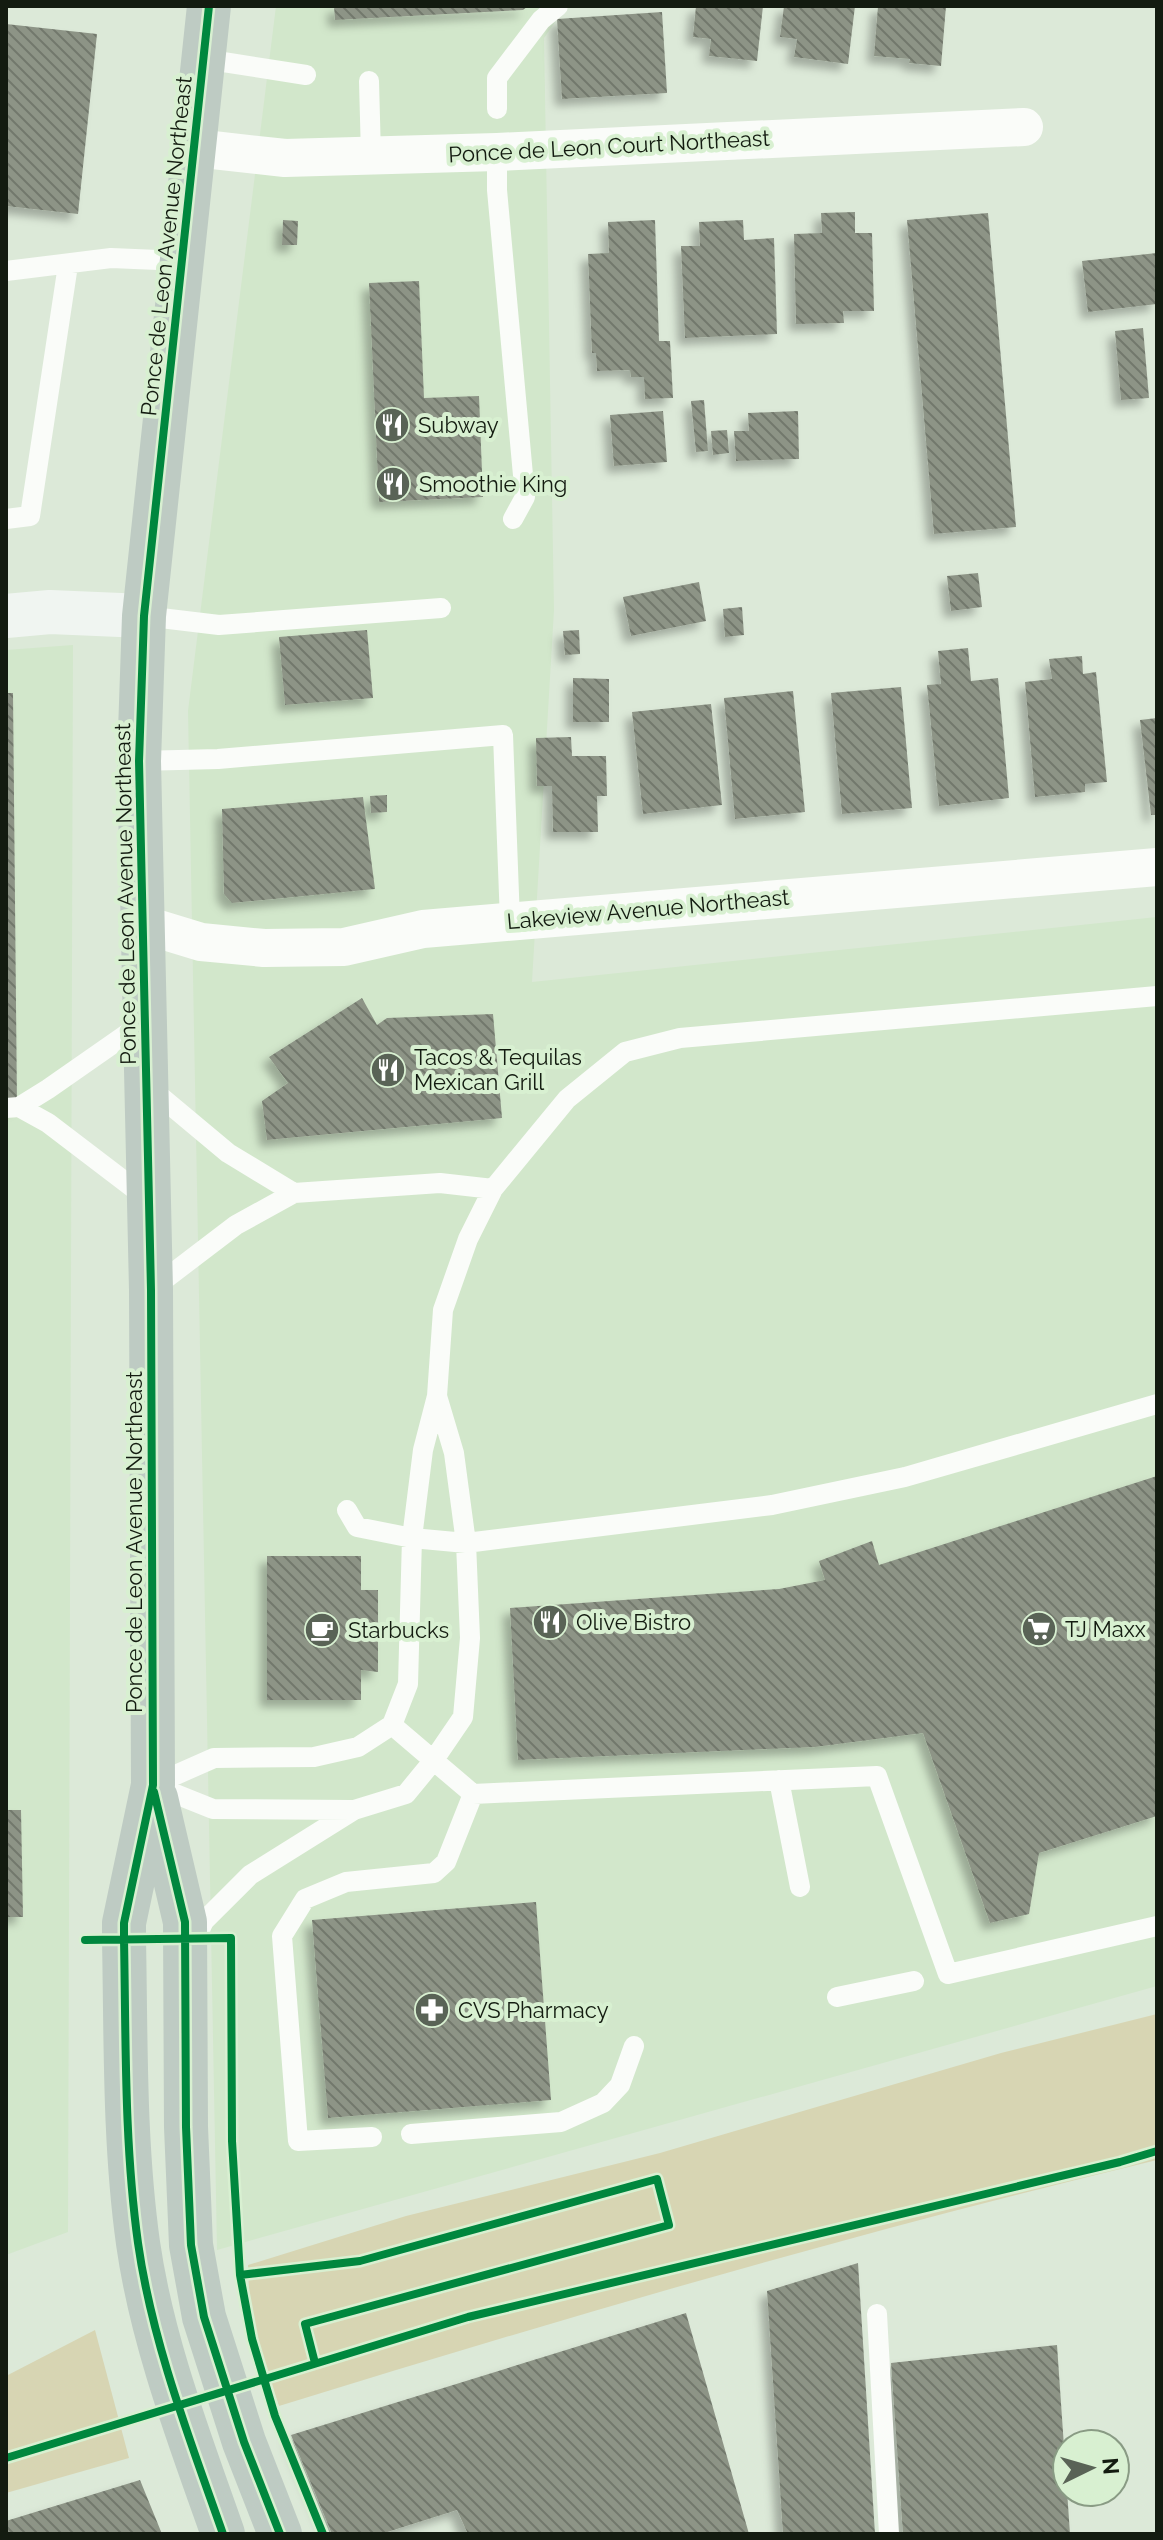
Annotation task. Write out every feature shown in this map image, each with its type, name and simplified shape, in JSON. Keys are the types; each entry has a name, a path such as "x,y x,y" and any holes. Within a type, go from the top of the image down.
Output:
{"highway":[{"name":"Ponce de Leon Avenue Northeast","path":"209,6 144,616 139,761 151,1290 153,1785 124,1923 129,2154 138,2244 152,2311 173,2384 223,2534"},
{"name":"Ponce de Leon Avenue Northeast","path":"153,1785 185,1922 186,2127 191,2245 204,2317 244,2442 280,2534"}],"street":[{"name":"Ponce de Leon Court Northeast","path":"195,148 285,158 371,156 1024,127"},
{"path":"6,616 50,612 144,616"},
{"name":"Lakeview Avenue Northeast","path":"142,924 201,942 264,948 344,947 423,929 1157,867"}],"lane":[{"path":"497,109 497,78 541,20 558,6"},
{"path":"204,59 306,75"},
{"path":"369,81 371,156"},
{"path":"497,152 525,497 513,519"},
{"path":"6,271 111,258 182,261"},
{"path":"6,519 30,516 68,265"},
{"path":"144,616 219,625 441,608"},
{"path":"139,761 218,759 503,735 510,921"},
{"path":"153,1785 214,1758 314,1757 358,1747 392,1725 408,1684 412,1538 423,1450 437,1396 443,1310 468,1239 493,1189 567,1099 625,1052 680,1038 1157,996"},
{"path":"12,1108 145,1021"},
{"path":"146,1084 228,1153 294,1193"},
{"path":"12,1108 48,1123 149,1201"},
{"path":"151,1290 236,1225 294,1193 440,1183 493,1189"},
{"path":"185,1956 204,1921 250,1875 354,1810 406,1794 463,1717 470,1638 466,1543 454,1453 437,1396"},
{"path":"347,1510 357,1527 412,1538 466,1543 772,1505 905,1477 1157,1404"},
{"path":"392,1725 473,1794 877,1776 948,1974 1157,1926"},
{"path":"779,1780 800,1887"},
{"path":"153,1785 213,1809 354,1810"},
{"path":"372,2137 298,2141 282,1936 305,1899 346,1882 434,1873 446,1862 473,1794"},
{"path":"837,1997 914,1981"},
{"path":"411,2134 561,2122 603,2103 620,2085 634,2046"},
{"path":"877,2314 889,2534"}],"shaded area":[{"path":"276,6 566,6 544,38 554,610 532,982 1157,917 1157,1986 217,2250 188,711"},
{"path":"73,645 68,2232 6,2255 6,650"},
{"path":"1157,2014 1157,2160 716,2276 279,2406 250,2324 248,2265 406,2216 660,2153 1001,2053"},
{"path":"95,2330 129,2458 6,2493 6,2376"}],"building":[{"path":"334,6 528,6 523,10 335,20"},
{"path":"696,6 763,6 757,61 709,56 711,39 693,37"},
{"path":"784,6 855,6 848,64 794,57 797,39 780,37"},
{"path":"878,6 946,6 941,66 874,56"},
{"path":"662,12 667,93 562,99 557,19"},
{"path":"6,24 97,34 78,214 6,206"},
{"path":"855,212 855,233 872,233 874,311 843,311 844,323 796,324 794,234 822,233 821,213"},
{"path":"988,213 1016,527 934,534 907,220"},
{"path":"283,220 298,221 297,245 282,245"},
{"path":"655,220 659,341 670,341 673,398 645,399 644,377 631,377 630,370 597,371 596,353 592,353 588,254 609,253 608,222"},
{"path":"743,220 744,240 774,238 777,334 685,338 681,246 700,246 699,222"},
{"path":"1157,253 1157,304 1088,312 1082,261"},
{"path":"419,281 424,398 479,396 483,497 379,502 369,283"},
{"path":"1143,328 1149,398 1121,400 1115,331"},
{"path":"704,400 708,451 696,452 691,401"},
{"path":"663,411 667,462 614,466 610,415"},
{"path":"798,411 799,459 736,461 734,431 749,431 748,413"},
{"path":"727,430 729,453 713,455 711,431"},
{"path":"978,573 982,607 951,611 947,576"},
{"path":"699,582 706,621 631,636 623,597"},
{"path":"742,607 744,635 725,637 723,609"},
{"path":"367,630 373,698 285,705 279,637"},
{"path":"579,630 580,654 565,655 563,631"},
{"path":"968,648 971,681 998,678 1009,798 939,806 927,685 941,684 938,651"},
{"path":"1082,656 1083,674 1096,672 1107,782 1085,784 1085,792 1035,797 1025,682 1052,679 1049,659"},
{"path":"573,678 609,679 609,722 573,722"},
{"path":"901,687 912,808 842,814 831,693"},
{"path":"793,691 805,812 735,819 724,698"},
{"path":"6,693 13,693 17,1106 6,1106"},
{"path":"711,704 722,805 643,814 632,712"},
{"path":"1157,718 1157,815 1151,815 1140,720"},
{"path":"571,737 572,756 606,756 607,796 597,796 598,832 553,832 552,786 537,786 536,738"},
{"path":"387,795 387,812 371,813 370,796"},
{"path":"363,797 375,889 232,903 224,894 222,809"},
{"name":"Tacos & Tequilas Mexican Grill","path":"362,998 377,1025 387,1018 493,1014 502,1118 267,1140 262,1101 288,1083 269,1057"},
{"path":"1157,1476 1157,1816 1039,1853 1029,1914 990,1923 923,1733 815,1747 518,1760 510,1608 779,1589 825,1580 819,1561 872,1541 879,1565"},
{"name":"Starbucks","path":"267,1556 361,1556 361,1590 378,1590 378,1672 361,1670 361,1700 267,1700"},
{"path":"6,1810 21,1810 23,1917 6,1917"},
{"name":"CVS Pharmacy","path":"536,1902 551,2100 328,2118 312,1920"},
{"path":"858,2263 875,2534 783,2534 767,2291"},
{"path":"686,2313 749,2534 468,2534 457,2510 381,2534 332,2534 291,2435"},
{"path":"1057,2345 1063,2428 1051,2428 1051,2508 1068,2508 1070,2534 903,2534 891,2363"},
{"path":"140,2480 162,2534 6,2534 6,2521"}],"cycle path":[{"path":"209,6 144,616 139,761 151,1290 153,1785 124,1923 124,1939 128,2129 133,2205 144,2280 162,2354 223,2534"},
{"path":"154,1792 185,1922 186,2127 191,2245 204,2317 244,2442 280,2534"},
{"path":"85,1940 231,1938 232,2141 240,2275 252,2339 275,2416 323,2534"},
{"path":"6,2458 468,2317 1157,2151"},
{"path":"240,2275 360,2261 657,2179 669,2225 305,2324 315,2363"}],"place":[{"name":"Subway","path":"392,425"},
{"name":"Smoothie King","path":"393,484"},
{"name":"Tacos & Tequilas Mexican Grill","path":"388,1070"},
{"name":"Olive Bistro","path":"550,1622"},
{"name":"TJ Maxx","path":"1039,1629"},
{"name":"Starbucks","path":"322,1630"},
{"name":"CVS Pharmacy","path":"432,2010"}]}
